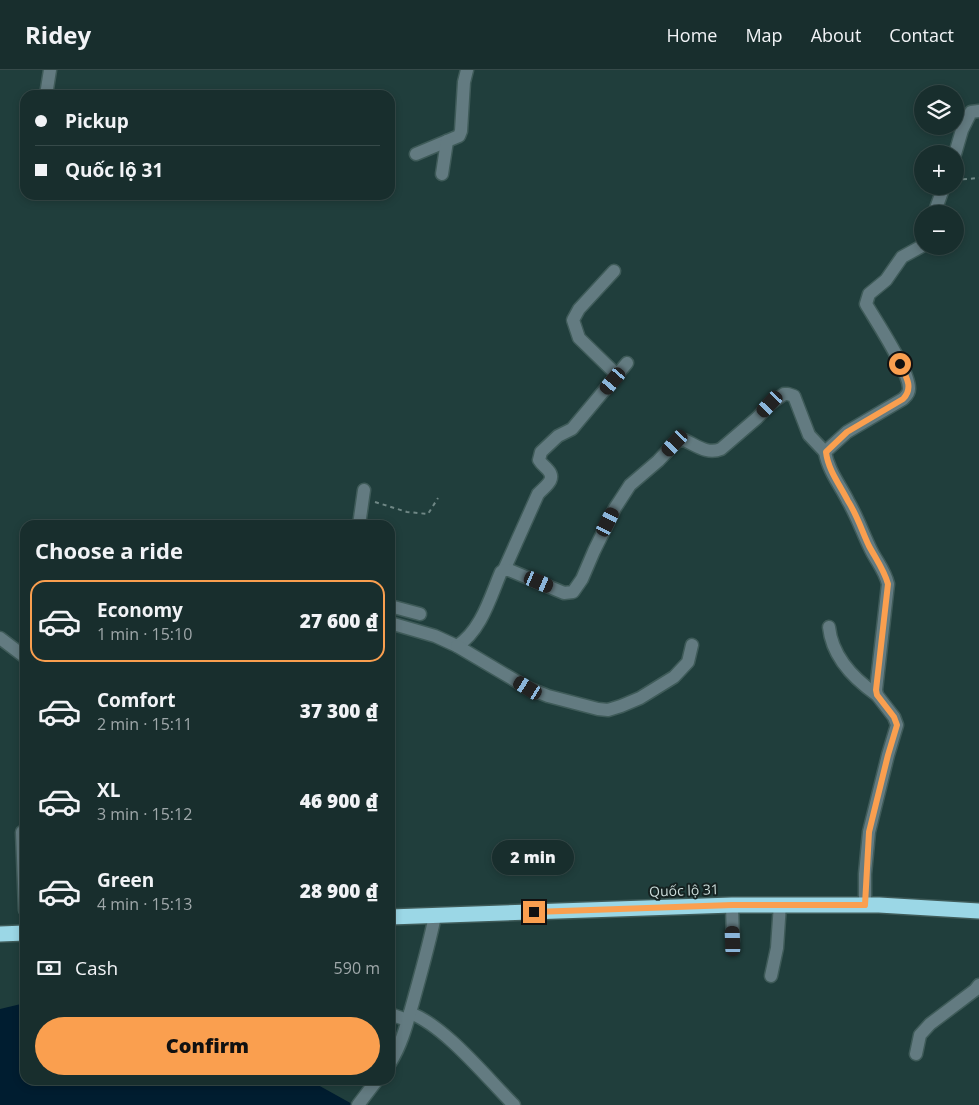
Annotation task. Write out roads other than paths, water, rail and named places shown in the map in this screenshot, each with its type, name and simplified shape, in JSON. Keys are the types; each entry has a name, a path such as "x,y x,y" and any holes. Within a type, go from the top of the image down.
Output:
{"highway":[{"name":"Quốc lộ 31","path":"395,918 780,904 865,905 979,911"},
{"path":"0,934 20,933"}],"street":[{"path":"47,90 50,70"},
{"path":"416,154 456,138 461,131 464,82 467,70"},
{"path":"958,145 967,118 971,112 979,110"},
{"path":"442,174 447,141"},
{"path":"826,452 847,432 903,399 908,394 910,387 906,375 866,304 869,294 886,280 902,257 914,250"},
{"path":"614,271 579,309 573,320 579,338 617,375"},
{"path":"457,646 470,636 476,628 538,494 551,481 549,470 539,460 540,452 558,436 572,429 627,362"},
{"path":"504,570 564,593 573,592 582,578 615,508 630,485 658,461 675,443 684,440 714,452 721,449 757,418 770,404 784,394 794,396 809,435 826,452 827,460 834,475 885,573 888,584 876,685 877,695"},
{"path":"360,520 363,494"},
{"path":"395,607 420,614"},
{"path":"395,624 435,636 457,646 528,688 548,696 608,710 640,698 674,678 688,662 692,645"},
{"path":"829,627 833,645 849,671 877,695 894,717 897,725 869,832 865,905"},
{"path":"0,638 20,653"},
{"path":"771,976 777,948 780,904"},
{"path":"732,905 733,941"},
{"path":"395,1055 408,1017 435,916"},
{"path":"916,1054 920,1035 930,1024 979,985"},
{"path":"395,1015 428,1021 462,1052 514,1105"},
{"path":"359,1103 373,1085"}],"water":[{"path":"20,1004 20,1085 318,1085 354,1105 0,1105 0,1009"}]}
